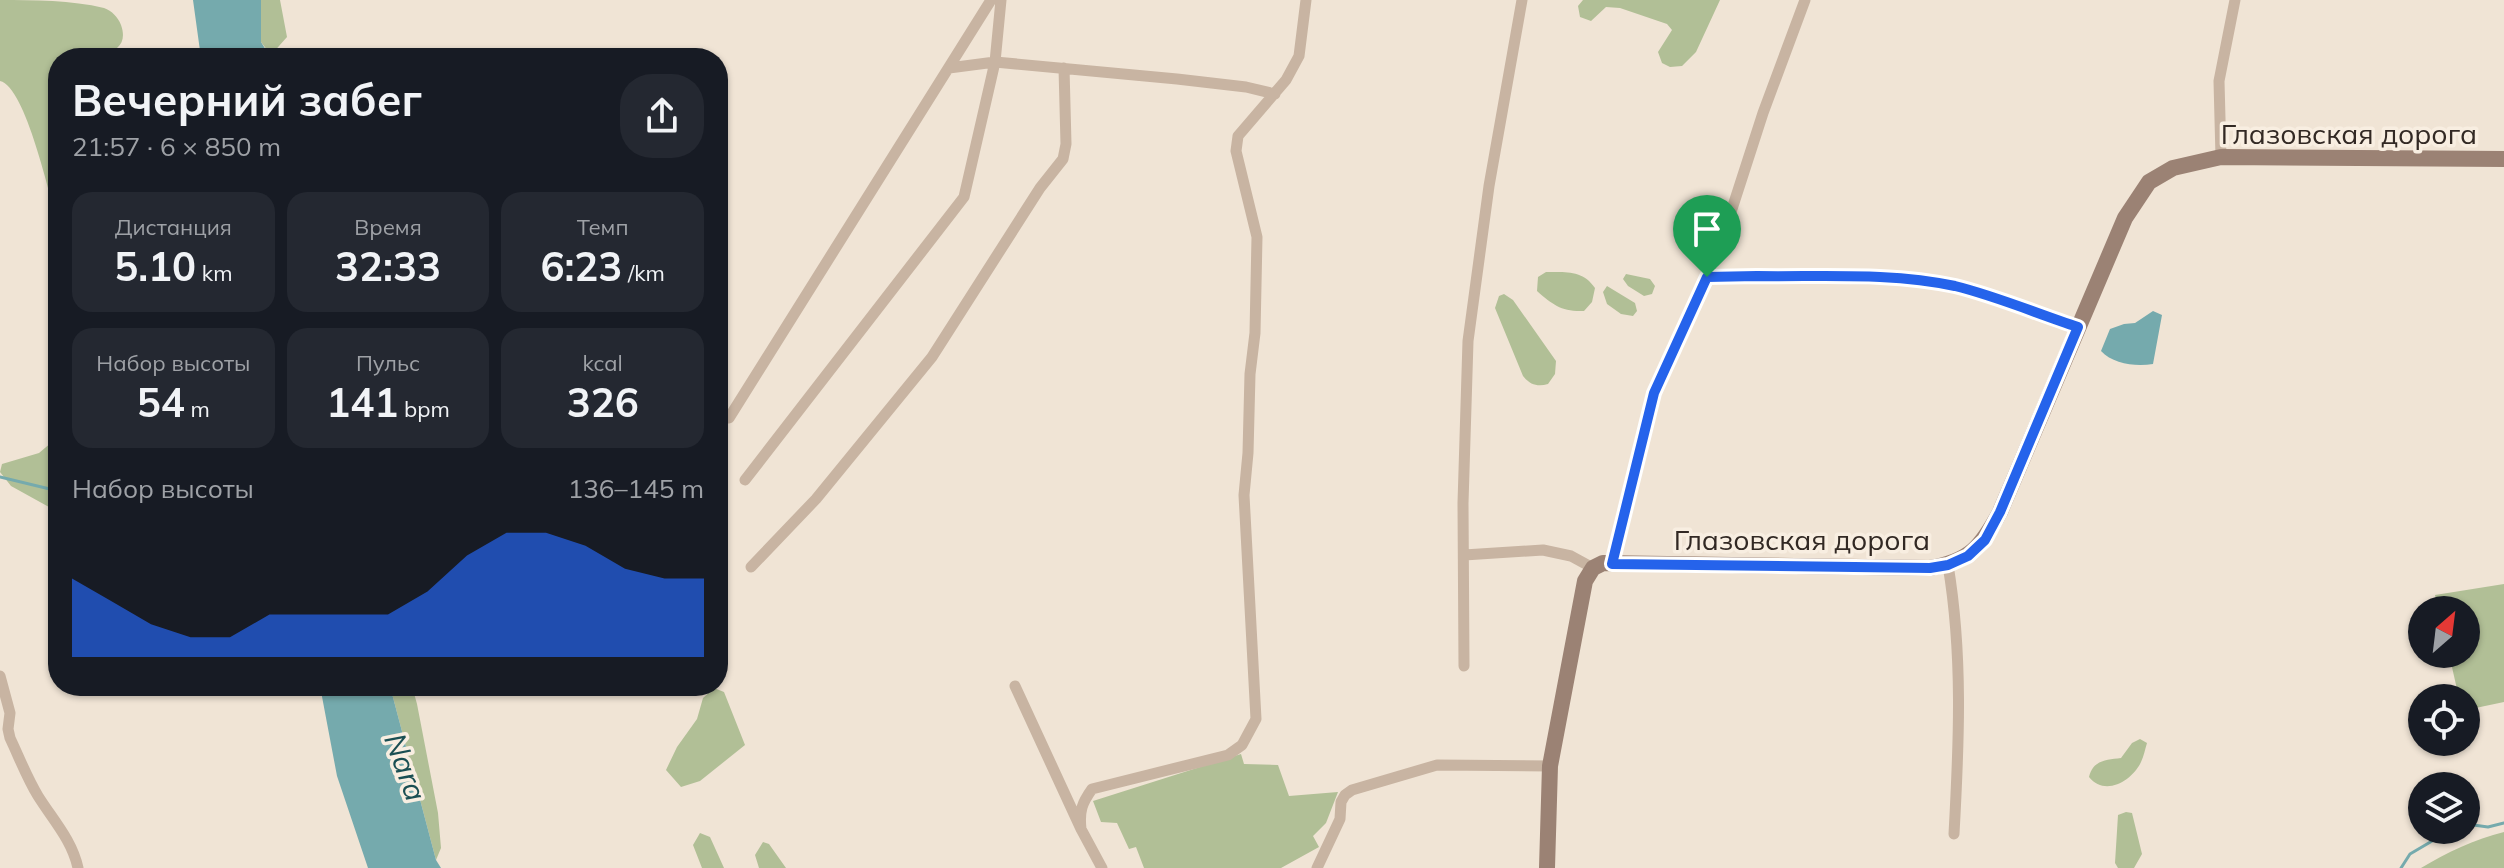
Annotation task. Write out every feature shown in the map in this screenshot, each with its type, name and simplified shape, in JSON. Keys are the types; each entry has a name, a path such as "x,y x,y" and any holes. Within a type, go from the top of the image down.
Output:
{"street":[{"path":"729,418 991,0"},
{"path":"745,480 964,197 995,62 1001,0"},
{"path":"1081,829 1079,814 1082,802 1092,789 1228,755 1242,745 1256,719 1244,495 1255,333 1257,237 1236,151 1238,136 1286,80 1299,56 1306,0"},
{"path":"1464,666 1468,341 1489,186 1522,0"},
{"path":"1612,564 1654,393 1707,277 1805,0"},
{"path":"2221,157 2219,81 2235,0"},
{"path":"949,68 995,62 1219,84 1275,94"},
{"path":"751,567 816,499 932,357 1040,188 1063,159 1066,144 1064,68"},
{"name":"Глазовская дорога","path":"1593,568 1603,563 1916,568 1948,565 1977,549 2000,512 2125,218 2149,182 2173,168 2221,157 2504,159"},
{"path":"1707,277 1895,279 1935,283 1957,286 2078,327"},
{"path":"1464,555 1543,550 1571,556 1593,568 1585,581 1550,766 1547,868"},
{"path":"1948,565 1959,650 1960,727 1954,834"},
{"path":"0,676 10,713 10,738 36,793 75,853 78,868"},
{"path":"1015,686 1102,868"},
{"path":"1317,868 1340,819 1341,802 1352,790 1437,765 1550,766"}],"green space":[{"path":"0,0 91,5 110,11 121,25 123,37 116,48 48,48 48,188 19,102 10,88 0,81"},
{"path":"261,0 280,0 287,37 277,48 266,48 261,42"},
{"path":"1583,0 1720,0 1696,52 1682,66 1670,67 1662,63 1658,52 1672,30 1667,24 1620,8 1606,7 1591,21 1580,17 1578,6"},
{"path":"1546,272 1574,273 1585,278 1595,288 1592,302 1584,311 1564,309 1553,304 1537,291 1538,277"},
{"path":"1626,274 1650,279 1655,286 1652,294 1644,296 1628,286 1623,279"},
{"path":"1607,286 1635,303 1637,311 1633,316 1621,314 1607,304 1603,292"},
{"path":"1504,294 1513,300 1556,361 1555,374 1548,384 1534,384 1523,376 1495,308 1499,296"},
{"path":"48,445 48,506 11,486 0,472 2,464 39,453"},
{"path":"2504,584 2504,702 2480,707 2480,684 2456,684 2452,668 2480,668 2480,596 2435,595"},
{"path":"393,696 415,696 417,704 438,813 441,848 436,860"},
{"path":"726,696 745,745 700,781 681,787 666,770 677,747 697,719 703,698"},
{"path":"2140,739 2147,743 2143,757 2137,769 2125,780 2103,786 2089,777 2097,764 2121,758 2132,743"},
{"path":"1241,754 1244,764 1278,765 1289,796 1338,792 1326,823 1313,836 1319,847 1281,868 1144,868 1136,847 1129,849 1117,823 1101,822 1093,801"},
{"path":"2132,813 2142,854 2134,868 2118,868 2115,863 2118,815"},
{"path":"2504,832 2504,868 2421,868 2468,844 2480,844 2482,838"},
{"path":"700,833 710,837 724,868 702,868 693,845"},
{"path":"763,842 769,844 786,868 759,868 755,855"}],"water":[{"path":"193,0 261,0 261,42 265,48 200,48"},
{"path":"2153,311 2162,315 2153,364 2125,364 2101,351 2110,329 2135,323"},
{"name":"Nara","path":"322,696 393,696 436,860 441,868 368,868 337,776"}],"waterway":[{"path":"0,477 48,489"},
{"path":"2480,826 2504,823"},
{"path":"2401,868 2410,854 2427,844"}],"route":[{"path":"1707,277 1895,279 1935,283 1957,286 2078,327 2000,512 1977,549 1948,565 1930,568 1612,564 1654,393 1707,277"}]}
